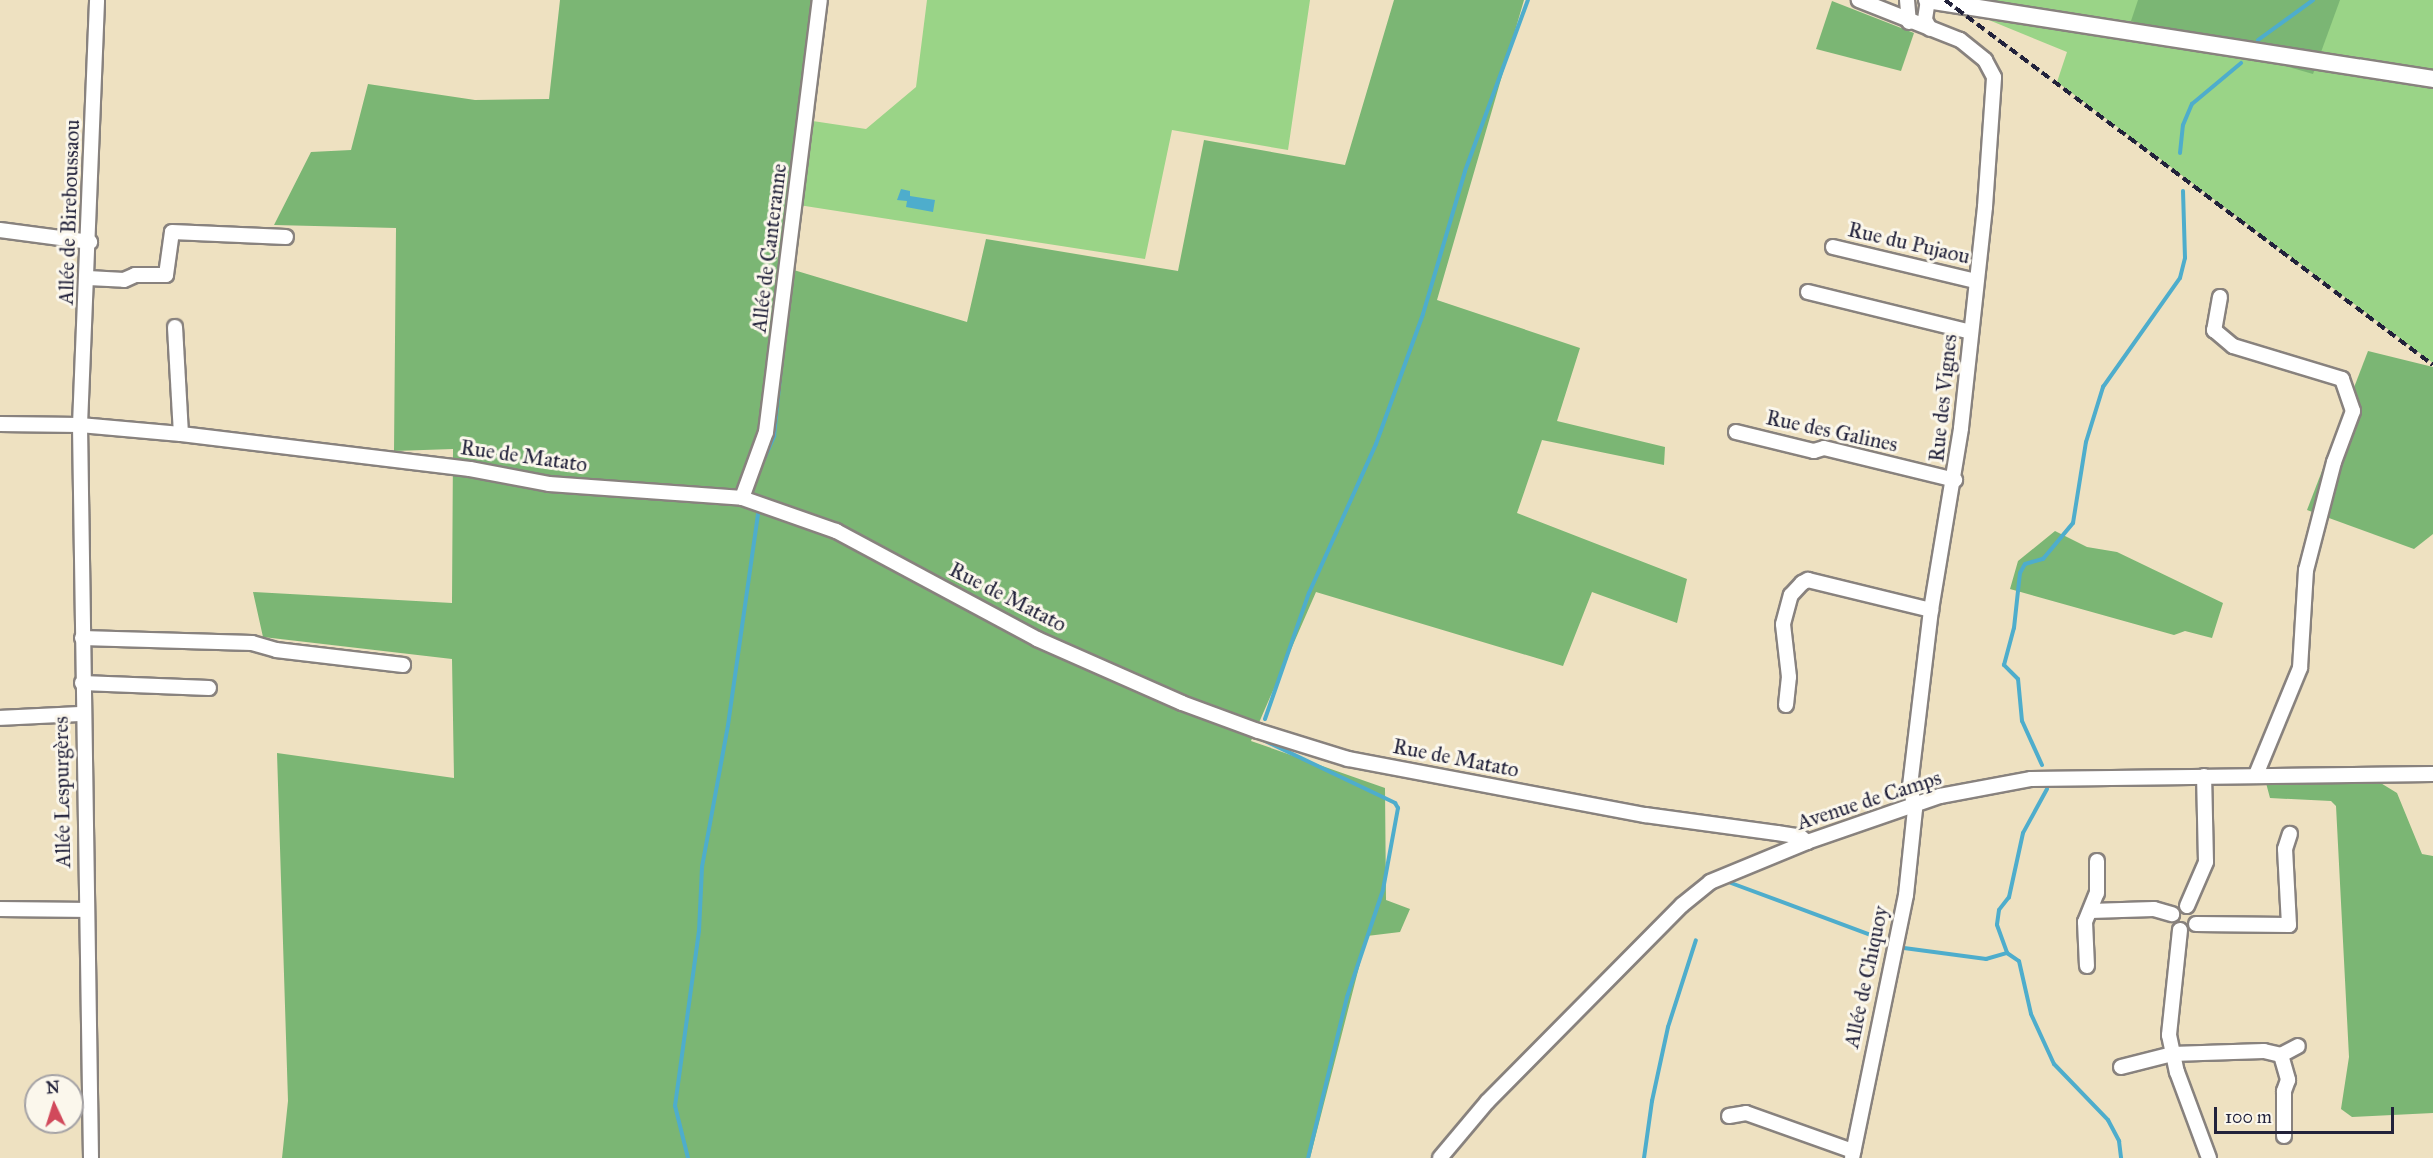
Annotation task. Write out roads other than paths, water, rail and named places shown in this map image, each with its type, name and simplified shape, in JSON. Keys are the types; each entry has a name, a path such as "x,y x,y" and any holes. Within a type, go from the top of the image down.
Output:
{"main road":[{"path":"1927,0 2433,79"}],"street":[{"name":"Allée de Bireboussaou","path":"80,425 90,242 97,0"},
{"name":"Allée de Canteranne","path":"742,498 766,432 820,0"},
{"name":"Rue des Vignes","path":"1859,0 1930,29 1971,49 1991,67 1994,77 1955,480 1931,610 1910,786 1914,805"},
{"path":"1907,0 1909,22"},
{"path":"1927,0 1925,20 1930,29"},
{"path":"0,230 90,242"},
{"path":"88,278 124,280 135,275 166,275 172,232 286,237"},
{"name":"Rue du Pujaou","path":"1833,247 1976,280"},
{"path":"1808,292 1971,332"},
{"path":"2220,297 2214,330 2233,346 2342,379 2354,411 2334,462 2306,570 2300,668 2256,776"},
{"path":"175,327 182,434"},
{"name":"Rue de Matato","path":"0,424 80,425 182,434 470,469 549,483 742,498 836,531 1037,639 1182,703 1258,731 1348,759 1645,814 1777,832 1801,837 1807,842"},
{"name":"Allée Lespurgères","path":"80,425 85,910 91,1158"},
{"name":"Rue des Galines","path":"1736,432 1955,480"},
{"path":"1786,705 1788,677 1783,624 1791,596 1802,583 1808,580 1931,610"},
{"path":"82,638 252,643 276,650 403,665"},
{"path":"82,683 209,688"},
{"path":"0,718 83,714"},
{"name":"Avenue de Camps","path":"1440,1158 1487,1102 1682,905 1710,882 1807,842 1914,805 2031,779 2433,774"},
{"path":"2187,906 2206,862 2204,776"},
{"name":"Allée de Chiquoy","path":"1852,1154 1885,981 1906,896 1914,805"},
{"path":"2180,930 2196,924 2289,925 2285,849 2290,834"},
{"path":"2087,966 2085,922 2097,893 2097,861"},
{"path":"2180,930 2173,924 2172,914 2178,907 2187,906 2196,913 2196,924"},
{"path":"0,909 85,910"},
{"path":"2090,911 2154,909 2172,914"},
{"path":"2180,930 2169,1035 2172,1054 2209,1158"},
{"path":"2121,1067 2172,1054 2264,1051 2281,1055 2298,1046"},
{"path":"2281,1055 2288,1080 2284,1091 2284,1136"},
{"path":"1729,1116 1746,1113 1852,1154"}],"water":[{"path":"901,189 910,191 910,196 935,200 933,212 906,207 907,201 897,200"}],"waterway":[{"path":"1265,719 1309,593 1376,444 1423,314 1465,171 1528,0"},
{"path":"2258,40 2313,0"},
{"path":"816,84 819,58"},
{"path":"2180,153 2183,125 2192,104 2241,63"},
{"path":"2042,765 2022,721 2018,679 2004,665 2014,628 2020,573 2025,564 2043,559 2073,523 2086,442 2103,387 2180,278 2185,258 2183,191"},
{"path":"760,468 774,436 783,347"},
{"path":"688,1158 675,1106 699,931 702,867 728,725 759,508"},
{"path":"1259,738 1395,803 1398,808 1383,890 1347,997 1308,1158"},
{"path":"2047,789 2023,833 2009,897 1999,910 1997,925 2007,953 2019,961 2031,1014 2054,1064 2108,1120 2119,1141 2121,1158"},
{"path":"1731,883 1884,940"},
{"path":"1644,1158 1652,1101 1668,1027 1696,940"},
{"path":"1904,948 1986,959 2007,953"}],"railway":[{"path":"1945,0 2433,365"}]}
